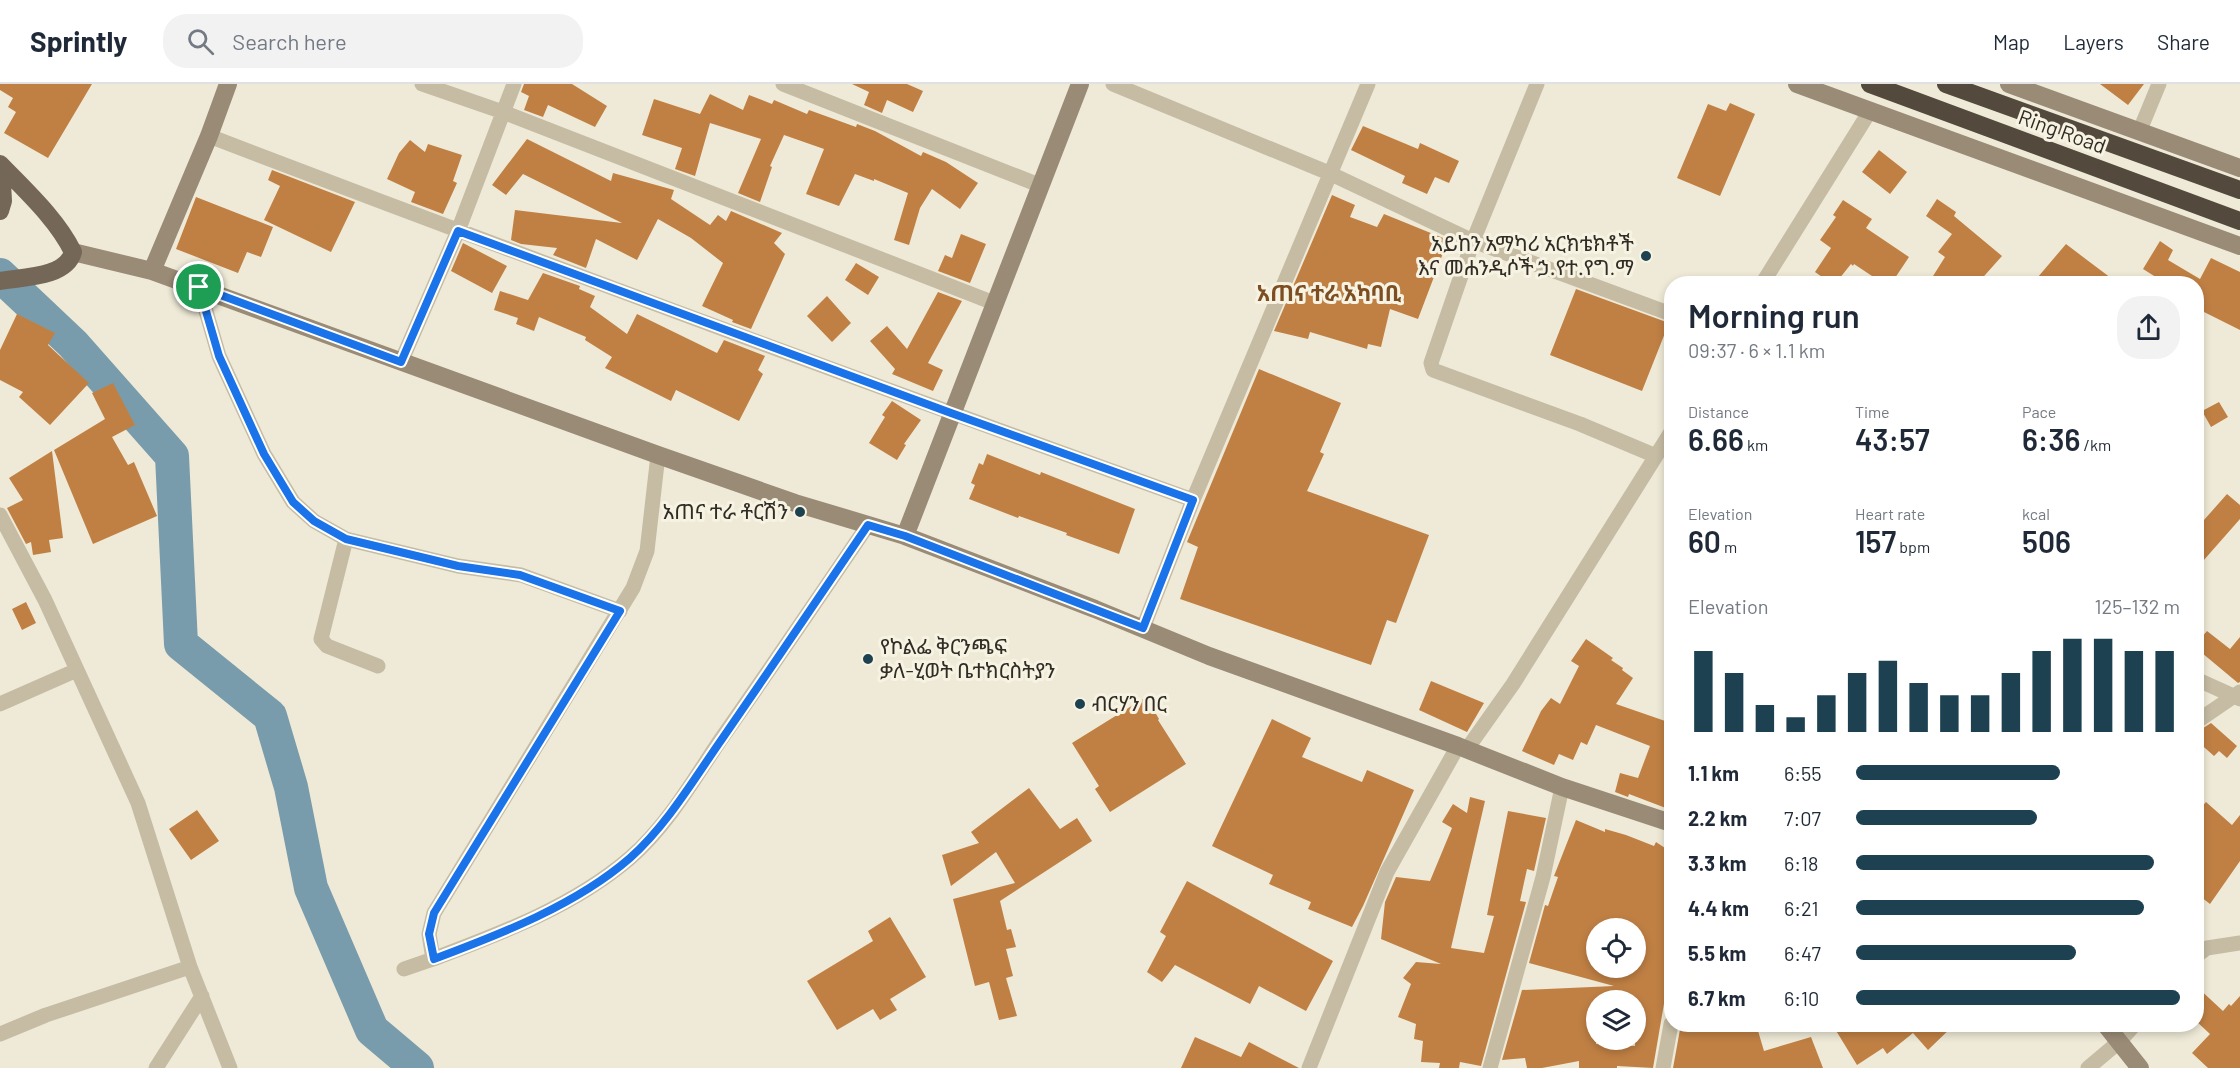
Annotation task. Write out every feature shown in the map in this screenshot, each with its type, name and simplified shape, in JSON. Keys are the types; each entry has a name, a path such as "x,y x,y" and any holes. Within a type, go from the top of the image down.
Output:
{"highway":[{"name":"Ring Road","path":"1870,84 2240,221"},
{"name":"Ring Road","path":"1946,84 2240,190"}],"main road":[{"path":"152,271 209,136 228,84"},
{"path":"905,536 1080,84"},
{"path":"1797,84 2240,246"},
{"path":"2009,84 2240,168"},
{"path":"0,211 3,201 1,164"},
{"path":"0,281 60,269 71,260 73,252 68,241 51,220 1,164"},
{"path":"73,252 152,271 199,287 658,455 905,536 1143,628 1209,656 1462,747 1562,787 1664,821"},
{"path":"2112,1032 2140,1068"}],"street":[{"path":"422,84 503,112 994,303"},
{"path":"401,362 458,231 514,84"},
{"path":"783,84 1039,185"},
{"path":"1113,84 1329,174 1473,241 1664,311"},
{"path":"1143,628 1193,500 1368,84"},
{"path":"1537,84 1473,241 1432,354 1431,363 1434,370 1580,424 1656,456"},
{"path":"2140,130 2159,84"},
{"path":"1767,276 1870,111"},
{"path":"209,136 458,231 1193,500"},
{"path":"199,287 219,356 264,454 293,502 314,521 346,539 458,566 520,575 620,611"},
{"path":"1309,1068 1387,872 1462,747 1513,684 1664,445"},
{"path":"434,959 429,934 434,913 633,588 647,550 658,455"},
{"path":"0,515 45,600 138,803 190,967 230,1068"},
{"path":"404,969 527,921 571,899 628,860 687,788 868,525"},
{"path":"346,539 322,627 321,639 327,646 378,666"},
{"path":"0,704 77,670"},
{"path":"2204,682 2238,696"},
{"path":"2204,717 2238,696"},
{"path":"1490,1068 1543,877 1562,787"},
{"path":"2204,950 2240,943"},
{"path":"0,1034 46,1015 190,967"},
{"path":"156,1068 202,996"},
{"path":"1663,1068 1670,1032"},
{"path":"2088,1068 2128,1032"}],"building":[{"path":"0,84 92,84 48,158 4,133 16,112 8,107 13,98 0,90"},
{"path":"524,84 572,84 607,106 595,127 548,105 543,117 524,110 529,96 521,92"},
{"path":"852,84 907,84 923,91 913,112 887,100 882,113 864,105 869,92"},
{"path":"2100,84 2144,84 2128,105"},
{"path":"710,94 743,110 749,95 772,104 774,100 807,114 809,110 856,127 857,124 921,156 923,152 946,162 978,183 960,209 932,189 920,208 909,245 894,240 908,193 855,174 839,206 806,194 824,149 784,135 770,166 772,167 760,202 738,193 761,139 710,123 695,176 675,169 682,148 642,135 654,99 700,114"},
{"path":"1730,103 1755,114 1720,196 1677,178 1708,104 1726,111"},
{"path":"1363,126 1418,149 1420,143 1459,161 1449,183 1435,177 1427,194 1402,183 1405,176 1351,150"},
{"path":"527,139 611,181 613,173 674,190 671,199 710,225 718,215 726,221 731,211 782,233 774,243 785,254 751,329 702,306 723,263 691,238 658,219 637,260 596,239 586,268 553,255 557,248 521,244 511,240 515,210 622,223 523,174 506,195 492,185"},
{"path":"410,140 425,152 428,144 462,155 453,181 457,183 443,214 411,202 415,192 387,179 399,153"},
{"path":"1879,150 1907,172 1890,194 1862,172"},
{"path":"272,170 355,202 331,252 264,220 280,186 268,180"},
{"path":"1332,195 1355,205 1350,217 1377,227 1384,214 1448,240 1418,319 1390,309 1381,347 1368,344 1367,349 1310,332 1308,339 1274,331"},
{"path":"196,197 273,227 261,257 247,252 238,273 176,249"},
{"path":"1937,199 1956,212 1954,216 2002,256 1984,276 1933,276 1945,257 1938,252 1952,234 1926,216"},
{"path":"1843,200 1872,219 1866,228 1909,257 1896,276 1872,276 1854,264 1853,266 1851,264 1841,276 1821,276 1815,272 1831,248 1820,240 1836,217 1833,215"},
{"path":"961,234 986,244 970,283 938,271 945,255 952,258"},
{"path":"2160,241 2173,250 2168,260 2195,276 2154,276 2143,269"},
{"path":"463,243 507,266 492,293 451,271"},
{"path":"2066,244 2108,276 2039,276"},
{"path":"2211,258 2240,272 2240,330 2204,312 2204,276 2202,276"},
{"path":"856,263 879,277 868,295 845,280"},
{"path":"543,273 580,286 579,289 595,296 590,307 627,334 637,314 717,353 724,340 765,356 758,370 763,374 739,421 676,390 671,401 605,368 612,357 585,340 586,337 539,317 534,331 516,324 518,318 494,310 500,291 528,300"},
{"path":"1576,289 1664,321 1664,336 1642,391 1550,355"},
{"path":"938,292 962,301 928,363 943,370 933,391 892,374 895,369 870,341 887,326 907,349"},
{"path":"827,296 851,323 832,342 807,316"},
{"path":"17,314 55,333 48,345 89,383 50,425 19,397 23,392 0,380 0,350"},
{"path":"1259,369 1341,403 1320,452 1324,454 1307,491 1429,535 1396,623 1387,620 1371,665 1180,599 1198,547 1187,542"},
{"path":"113,383 135,425 112,437 128,465 134,462 157,516 93,544 54,450 105,419 92,393"},
{"path":"892,401 921,420 904,444 906,445 897,460 869,443 885,417 882,415"},
{"path":"2219,402 2228,417 2211,427 2204,410"},
{"path":"52,451 63,538 49,540 51,552 33,555 31,542 26,544 7,508 23,500 9,478"},
{"path":"987,454 1040,475 1041,472 1135,509 1119,554 1066,535 1067,533 1019,516 1018,518 969,499 975,485 971,483 979,463 983,465"},
{"path":"2227,494 2240,505 2240,519 2204,560 2204,520"},
{"path":"26,602 36,623 22,630 12,609"},
{"path":"2207,631 2230,649 2240,637 2240,682 2238,683 2204,655 2204,635"},
{"path":"1586,639 1613,658 1611,660 1633,678 1616,704 1664,721 1664,807 1629,794 1628,797 1615,792 1620,773 1638,778 1650,746 1596,725 1587,745 1581,742 1573,760 1559,754 1554,765 1522,751 1541,711 1551,698 1560,704 1579,666 1571,661"},
{"path":"1431,681 1484,703 1467,732 1419,710"},
{"path":"1146,697 1186,764 1110,812 1095,789 1099,786 1072,743"},
{"path":"1272,719 1311,738 1302,757 1362,782 1367,770 1414,790 1352,927 1308,909 1311,902 1269,884 1273,875 1212,846"},
{"path":"2211,723 2237,746 2227,758 2219,751 2214,756 2204,747 2204,728"},
{"path":"1029,788 1060,829 1077,818 1092,841 1000,901 1007,930 1011,929 1016,947 1006,949 1013,976 1006,978 1017,1016 999,1020 989,982 975,986 953,899 1015,883 996,852 951,886 942,855 979,843 971,832"},
{"path":"1470,797 1485,801 1451,948 1484,953 1494,916 1487,915 1508,811 1546,818 1534,871 1527,869 1520,901 1526,902 1481,1066 1460,1062 1459,1068 1439,1068 1440,1063 1421,1062 1423,1041 1414,1039 1416,1024 1398,1017 1411,984 1403,978 1416,962 1441,964 1381,939 1385,902 1396,877 1430,881 1452,828 1442,822 1453,804 1467,813"},
{"path":"2206,802 2232,825 2240,815 2240,861 2210,904 2204,899 2204,804"},
{"path":"197,810 219,841 191,860 169,829"},
{"path":"1576,820 1605,832 1605,829 1654,846 1656,842 1664,847 1664,1004 1653,1068 1617,1066 1617,1068 1579,1068 1579,1061 1542,1068 1527,1068 1525,1058 1502,1060 1522,990 1614,986 1529,963 1545,905 1548,906 1558,877 1554,876"},
{"path":"1187,881 1333,961 1306,1011 1259,986 1250,1004 1175,965 1162,982 1147,972 1166,936 1160,932"},
{"path":"890,917 926,977 890,999 897,1010 880,1020 873,1009 837,1030 807,981 873,941 868,931"},
{"path":"2204,993 2223,1011 2240,996 2240,1068 2208,1068 2192,1053 2210,1034 2204,1028"},
{"path":"1680,1032 1758,1032 1764,1051 1811,1037 1823,1068 1673,1068"},
{"path":"1837,1032 1947,1032 1928,1050 1913,1033 1887,1054 1883,1048 1857,1065"},
{"path":"1195,1037 1241,1057 1249,1042 1299,1068 1181,1068"}],"waterway":[{"path":"0,275 73,344 172,456 181,644 270,716 291,787 311,888 372,1030 417,1068"}],"place":[{"name":"አይከን አማካሪ አርክቴክቶች እና መሐንዲሶች ኃ.የተ.የግ.ማ","path":"1646,256"},
{"name":"አጠና ተራ ቶርሽን","path":"800,512"},
{"name":"የኮልፌ ቅርንጫፍ ቃለ-ሂወት ቤተክርስትያን","path":"868,659"},
{"name":"ብርሃን በር","path":"1080,704"}],"district":[{"name":"አጠና ተራ አካባቢ","path":"1329,293"}],"route":[{"path":"458,231 1193,500 1143,628 991,568 905,536 868,525 681,797 653,835 628,860 571,899 480,942 434,959 429,934 434,913 620,611 520,575 458,566 346,539 314,521 293,502 264,454 219,356 199,287 401,362 458,231"}]}
